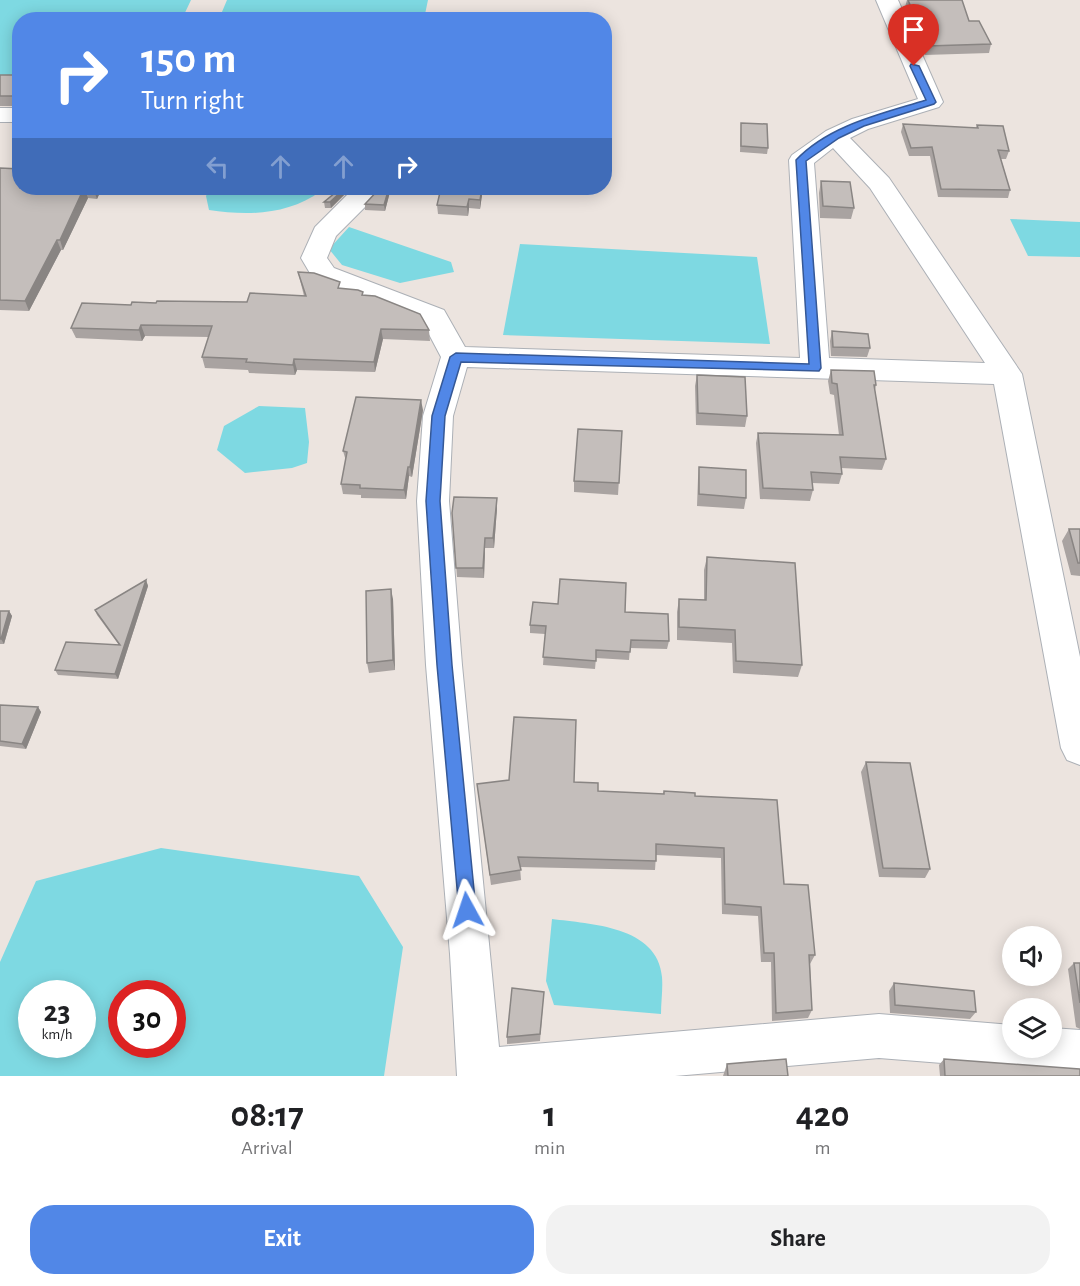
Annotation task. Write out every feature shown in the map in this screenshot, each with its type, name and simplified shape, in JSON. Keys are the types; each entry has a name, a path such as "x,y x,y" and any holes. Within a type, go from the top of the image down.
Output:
{"street":[{"path":"815,368 801,160 835,136 861,124 931,102 906,49 887,0"},
{"path":"835,136 880,183 1007,374 1080,748"},
{"path":"363,195 324,233 314,258 324,274 434,317 456,357 438,416 433,501 444,665 471,954 479,1074 879,1036 1002,1046"},
{"path":"456,357 1007,374"},
{"path":"1062,1051 1080,1052"}],"water":[{"path":"0,0 191,0 185,12 12,12 12,78 0,78"},
{"path":"227,0 428,0 425,12 222,12"},
{"path":"314,195 295,205 253,213 209,210 206,196"},
{"path":"1010,219 1080,222 1080,257 1028,256"},
{"path":"349,227 451,262 454,272 400,283 342,265 329,249"},
{"path":"520,244 757,257 770,344 503,335"},
{"path":"259,406 305,408 309,442 307,463 292,468 245,473 217,450 224,426"},
{"path":"161,848 359,876 403,947 384,1076 0,1076 0,962 36,881"},
{"path":"552,919 620,931 648,947 658,960 662,977 661,1014 554,1005 546,981"}],"building":[{"path":"908,0 962,0 969,21 979,21 991,44 927,46"},
{"path":"0,75 12,75 12,96 0,96"},
{"path":"741,123 767,124 768,148 741,146"},
{"path":"903,124 978,128 977,125 1003,126 1009,151 998,150 1010,190 941,189 932,147 911,148"},
{"path":"0,168 12,169 12,195 81,195 60,240 57,240 25,301 0,300"},
{"path":"821,181 850,182 854,208 823,206"},
{"path":"332,195 338,195 330,202 324,202"},
{"path":"373,195 387,195 384,205 365,204"},
{"path":"439,195 481,195 480,200 469,199 467,207 437,205"},
{"path":"298,272 314,273 340,282 338,288 358,290 363,292 362,295 375,296 420,314 429,330 381,329 374,362 294,359 293,365 246,362 247,359 202,357 212,326 141,325 139,330 71,328 82,303 131,305 132,302 156,303 157,301 247,302 250,293 306,296"},
{"path":"832,331 868,334 870,348 833,347"},
{"path":"831,370 874,371 876,385 874,385 886,459 840,457 842,474 811,472 813,490 763,488 758,433 843,435 837,384 832,383"},
{"path":"697,375 745,377 747,416 698,413"},
{"path":"356,397 421,400 404,490 360,488 360,485 341,484 347,452 343,451"},
{"path":"578,429 622,431 619,483 574,481"},
{"path":"699,467 746,470 746,498 699,494"},
{"path":"454,497 497,498 493,538 485,538 483,568 456,568 452,513"},
{"path":"1069,529 1080,529 1080,563 1078,563"},
{"path":"707,557 795,563 802,665 736,661 735,630 679,627 679,599 706,600"},
{"path":"560,579 626,583 625,612 668,614 669,641 631,640 630,652 596,650 596,661 543,657 546,626 530,625 533,602 558,604"},
{"path":"146,580 115,674 55,670 66,642 120,645 95,610"},
{"path":"391,589 393,660 367,663 366,591"},
{"path":"0,611 9,611 1,639 0,639"},
{"path":"0,705 38,707 22,744 0,741"},
{"path":"514,717 576,720 574,782 598,783 598,791 664,794 664,791 695,793 695,796 777,800 784,884 808,885 815,955 809,955 812,1010 776,1013 774,953 764,953 761,907 725,904 724,848 656,844 656,861 518,857 521,870 490,875 477,784 509,780"},
{"path":"866,762 910,763 930,869 883,868"},
{"path":"1074,963 1080,963 1080,1003"},
{"path":"894,983 974,991 976,1012 895,1005"},
{"path":"512,988 544,992 540,1034 507,1037"},
{"path":"786,1059 788,1076 728,1076 727,1064"},
{"path":"944,1059 1080,1069 1080,1076 945,1076"}],"route":[{"path":"467,910 444,665 433,501 438,416 456,357 815,368 801,160 835,136 861,124 931,102 914,66"}]}
